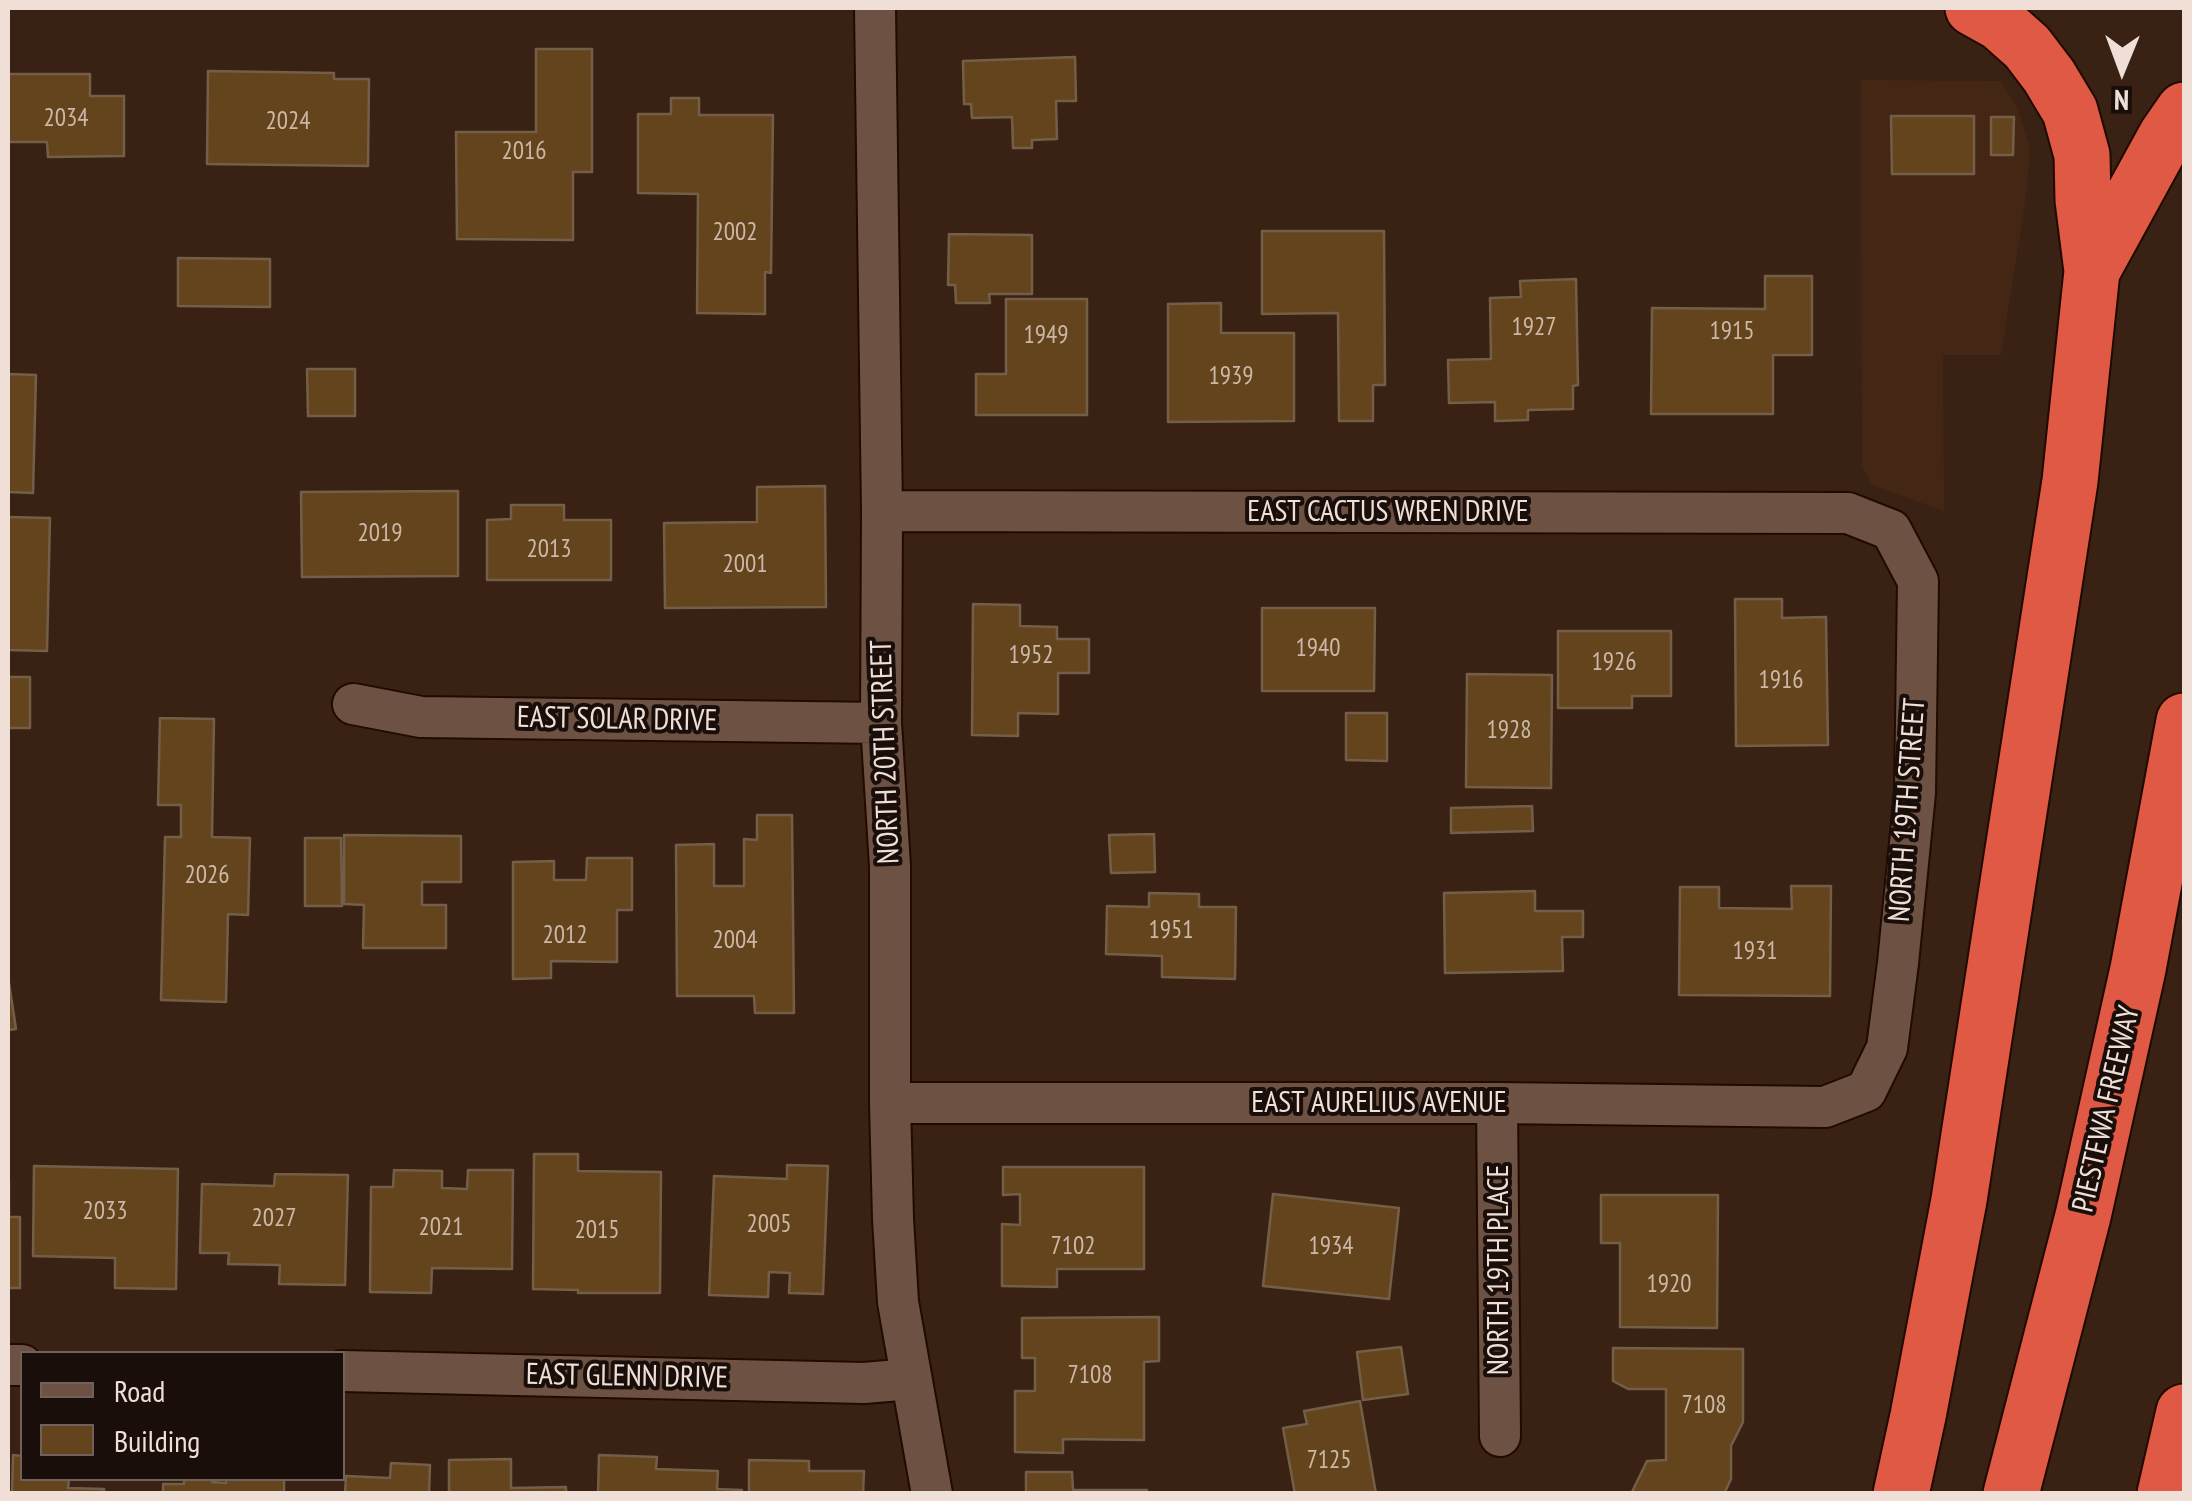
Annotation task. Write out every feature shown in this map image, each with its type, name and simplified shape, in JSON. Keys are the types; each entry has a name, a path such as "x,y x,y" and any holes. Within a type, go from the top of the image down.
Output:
{"highway":[{"path":"1901,1494 1956,1219 2070,481 2092,271 2082,155 2070,111 2026,47 2000,23 1973,8"},
{"path":"2092,271 2184,110"},
{"name":"PIESTEWA FREEWAY","path":"2011,1494 2083,1216 2138,969 2184,721"},
{"path":"2165,1494 2184,1412"}],"street":[{"name":"NORTH 20TH STREET","path":"875,8 881,724 890,866 890,1103 898,1302 932,1494"},
{"name":"EAST CACTUS WREN DRIVE","path":"882,512 1848,512 1892,530"},
{"name":"NORTH 19TH STREET","path":"1866,1091 1887,1048 1915,794 1918,581 1892,530"},
{"name":"EAST SOLAR DRIVE","path":"353,704 422,717 881,724"},
{"name":"EAST AURELIUS AVENUE","path":"890,1103 1824,1107 1866,1091"},
{"name":"NORTH 19TH PLACE","path":"1497,1103 1500,1436"},
{"name":"EAST GLENN DRIVE","path":"345,1371 845,1382 911,1379"}],"shaded area":[{"path":"1861,80 2001,81 2018,109 2030,148 2001,355 1943,355 1944,511 1872,485 1862,465"}],"building":[{"path":"536,49 592,49 592,172 573,172 573,240 457,239 456,132 536,132"},
{"path":"1075,57 1076,101 1056,101 1057,139 1032,140 1032,148 1013,148 1012,117 972,118 971,104 964,104 963,61"},
{"path":"208,71 334,73 334,79 369,79 368,166 207,164"},
{"path":"8,74 90,74 90,96 124,96 124,156 48,157 47,142 8,142"},
{"path":"671,98 699,98 699,115 773,115 771,273 765,272 765,314 697,313 698,194 638,193 638,114 671,114"},
{"path":"1891,116 1974,116 1974,174 1892,174"},
{"path":"1991,117 2014,117 2013,155 1991,155"},
{"path":"1262,231 1384,231 1385,385 1373,385 1373,421 1339,421 1338,313 1262,314"},
{"path":"949,234 1032,235 1032,294 989,294 990,303 956,303 955,285 948,285"},
{"path":"178,258 270,259 270,307 178,306"},
{"path":"1765,276 1812,276 1812,355 1773,355 1773,414 1651,414 1652,308 1765,309"},
{"path":"1576,279 1578,385 1573,386 1573,409 1528,410 1528,420 1495,421 1495,402 1449,403 1448,360 1491,359 1490,298 1521,297 1520,281"},
{"path":"1006,299 1087,299 1087,415 976,415 976,374 1006,374"},
{"path":"1221,303 1221,333 1294,333 1294,421 1168,422 1168,304"},
{"path":"307,369 355,369 355,416 308,416"},
{"path":"8,374 36,375 33,493 8,492"},
{"path":"825,486 826,607 665,608 664,523 757,522 757,487"},
{"path":"458,491 458,576 302,577 301,492"},
{"path":"511,505 564,505 564,520 611,520 611,580 487,580 487,520 511,519"},
{"path":"8,517 50,518 47,651 8,650"},
{"path":"1735,599 1782,599 1782,618 1826,617 1828,745 1736,746"},
{"path":"973,604 1020,605 1020,626 1057,627 1057,639 1089,639 1089,673 1058,673 1058,714 1018,713 1018,736 972,735"},
{"path":"1262,608 1375,608 1374,691 1262,691"},
{"path":"1558,631 1671,631 1671,696 1632,696 1632,708 1558,708"},
{"path":"1467,674 1552,675 1551,788 1466,787"},
{"path":"8,677 30,677 30,728 8,728"},
{"path":"1346,713 1387,713 1387,761 1346,760"},
{"path":"160,718 214,719 212,837 250,838 248,915 228,914 226,1002 161,1000 165,837 181,837 181,805 158,805"},
{"path":"1532,806 1533,831 1451,833 1451,808"},
{"path":"757,815 792,815 794,1013 755,1013 754,996 677,996 676,845 714,844 714,886 744,886 744,839 757,840"},
{"path":"1154,834 1155,872 1111,873 1109,835"},
{"path":"344,835 461,836 461,882 422,882 422,905 446,905 446,948 363,948 364,905 344,904"},
{"path":"305,838 341,838 342,906 305,906"},
{"path":"587,858 632,858 632,910 617,910 617,962 551,961 551,978 513,979 513,862 554,861 554,880 586,880"},
{"path":"1791,886 1831,886 1830,996 1679,995 1680,887 1719,887 1719,908 1792,909"},
{"path":"1535,891 1535,911 1583,911 1583,937 1562,937 1563,971 1445,973 1444,893"},
{"path":"1149,893 1199,894 1199,907 1236,907 1235,979 1162,977 1162,956 1106,954 1107,906 1149,907"},
{"path":"8,983 16,1029 8,1030"},
{"path":"534,1154 578,1154 578,1171 661,1172 660,1293 533,1289"},
{"path":"787,1165 828,1166 823,1294 789,1293 790,1273 769,1272 768,1297 709,1295 714,1176 787,1179"},
{"path":"34,1166 178,1169 176,1289 115,1288 115,1258 33,1256"},
{"path":"1003,1167 1144,1167 1144,1269 1057,1269 1057,1287 1002,1286 1002,1224 1020,1225 1020,1194 1003,1195"},
{"path":"394,1170 442,1171 442,1188 467,1189 468,1170 513,1170 512,1269 432,1268 431,1293 370,1292 371,1187 393,1187"},
{"path":"275,1174 348,1175 345,1285 279,1284 280,1265 228,1264 229,1253 200,1253 202,1184 274,1186"},
{"path":"8,1182 9,1217 20,1217 20,1288 8,1288"},
{"path":"1273,1194 1399,1208 1389,1299 1263,1286"},
{"path":"1601,1195 1718,1195 1717,1328 1620,1327 1620,1243 1601,1243"},
{"path":"1159,1317 1159,1361 1144,1362 1144,1440 1063,1439 1063,1453 1015,1452 1015,1391 1035,1391 1035,1358 1022,1358 1022,1318"},
{"path":"1401,1347 1408,1394 1363,1400 1357,1352"},
{"path":"1613,1348 1743,1349 1743,1422 1731,1446 1731,1479 1724,1494 1631,1494 1647,1461 1666,1460 1666,1389 1628,1389 1613,1381"},
{"path":"1360,1401 1376,1494 1295,1494 1283,1428 1307,1424 1304,1411"},
{"path":"13,1455 20,1456 20,1481 69,1481 68,1488 104,1489 104,1494 12,1494"},
{"path":"599,1455 657,1457 656,1469 718,1471 717,1489 742,1490 742,1494 598,1494"},
{"path":"511,1459 511,1488 566,1487 566,1494 449,1494 449,1460"},
{"path":"749,1460 809,1461 809,1471 864,1471 863,1494 749,1494"},
{"path":"391,1463 430,1465 429,1494 345,1494 346,1476 390,1478"},
{"path":"1026,1472 1072,1472 1073,1490 1147,1490 1147,1494 1026,1494"},
{"path":"284,1481 284,1494 163,1494 163,1484"}]}
